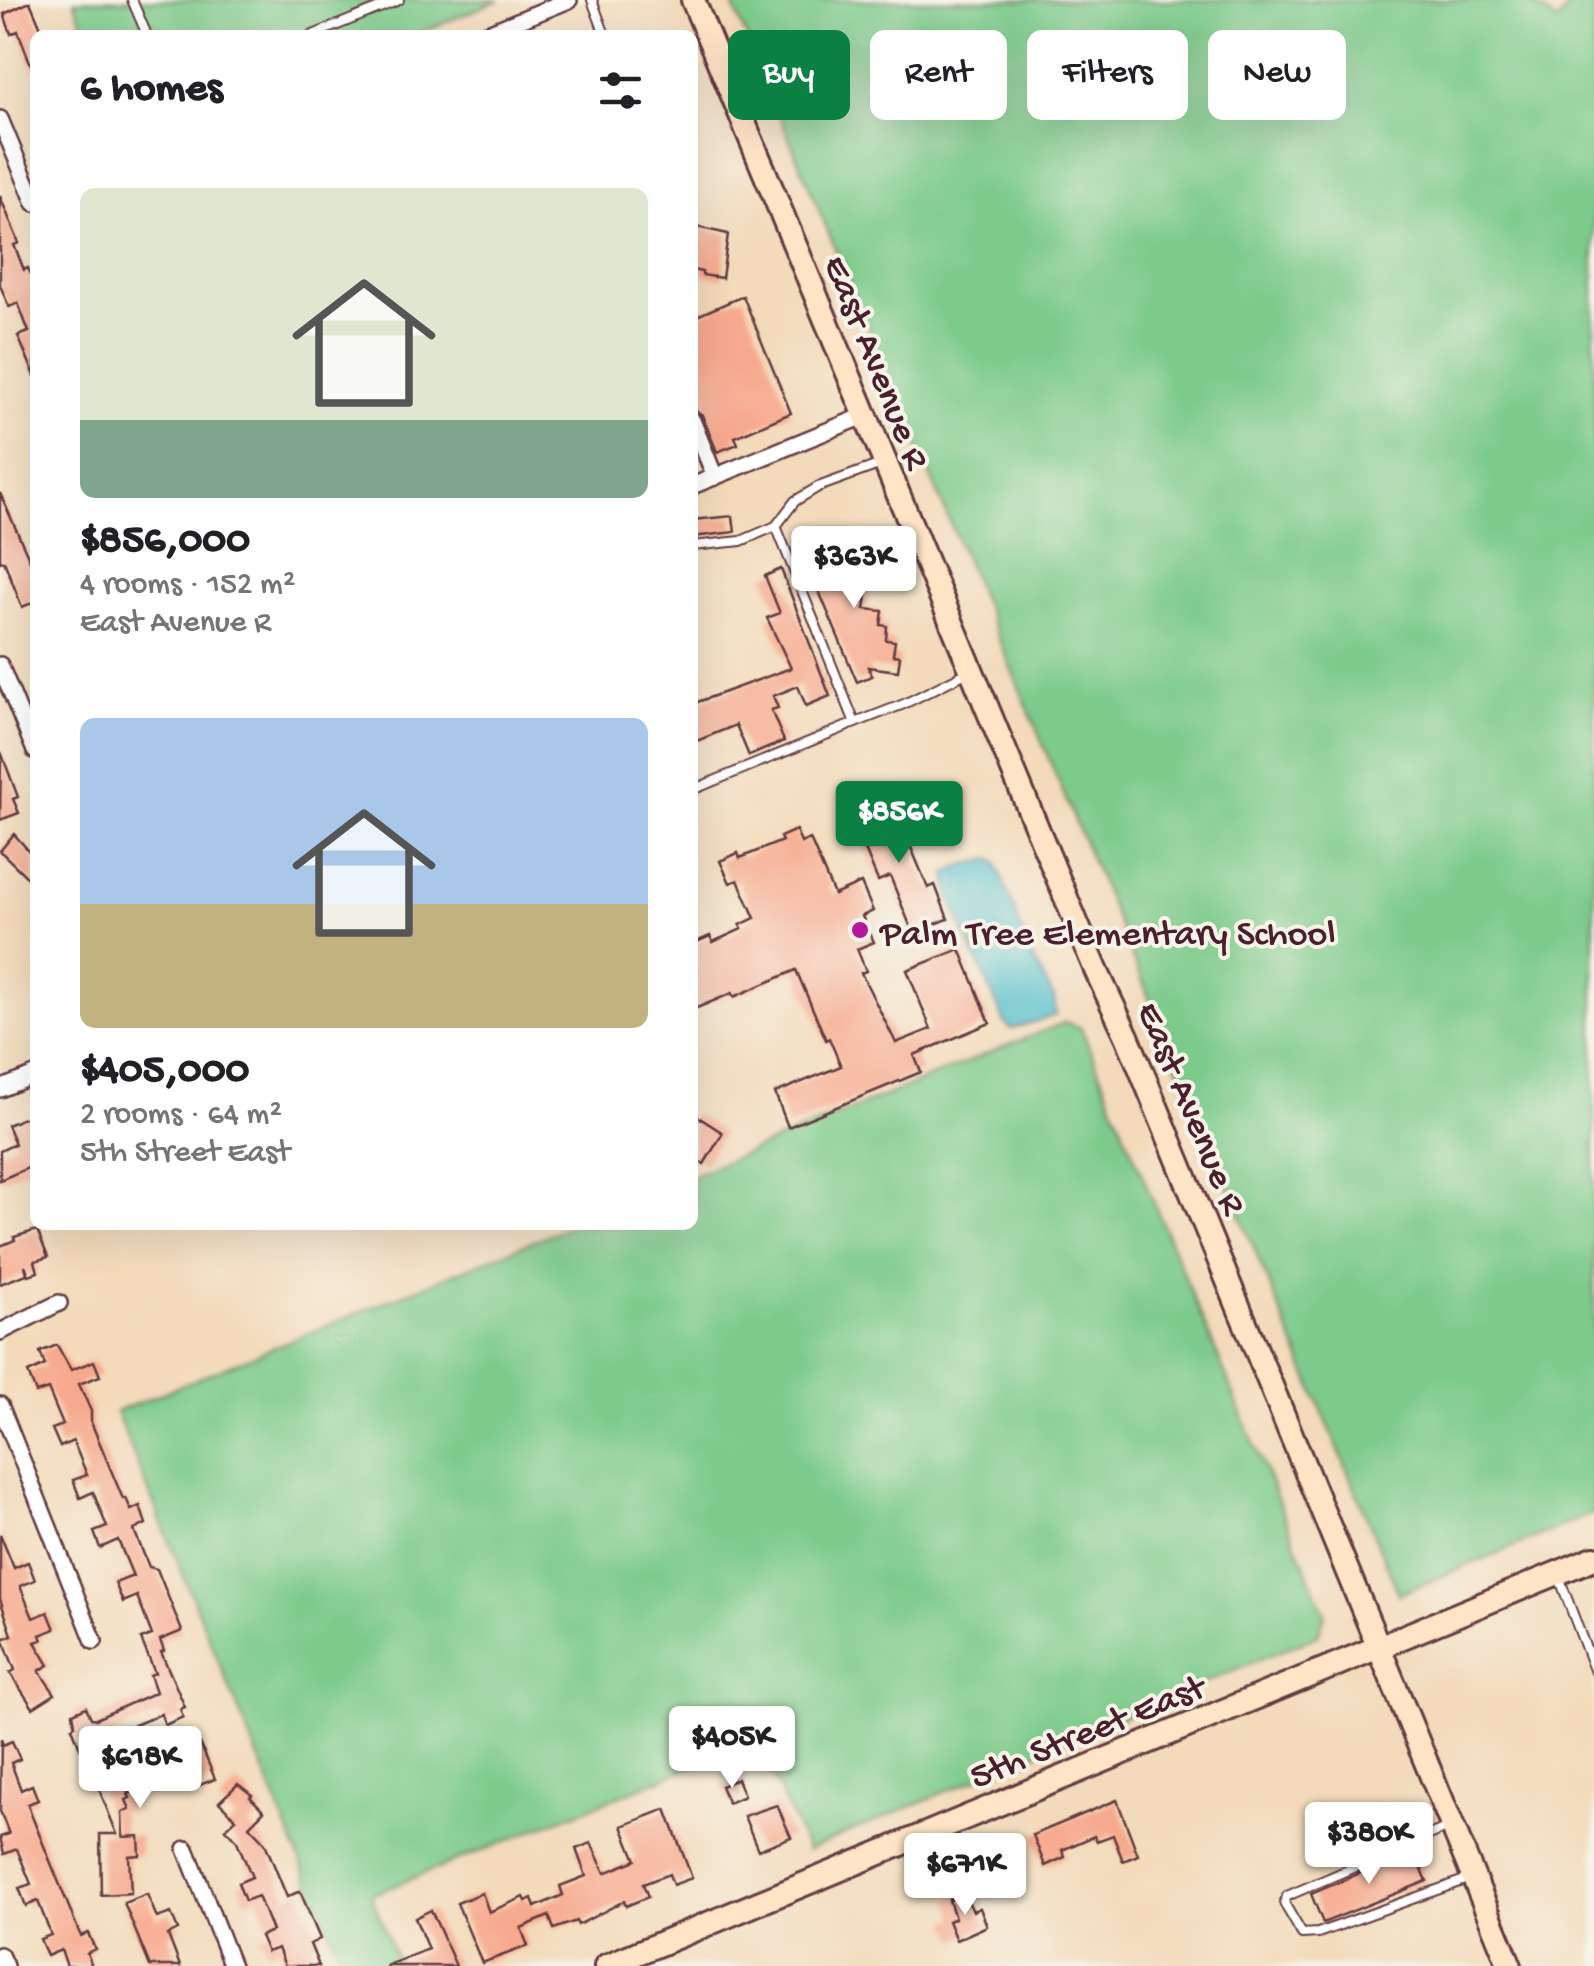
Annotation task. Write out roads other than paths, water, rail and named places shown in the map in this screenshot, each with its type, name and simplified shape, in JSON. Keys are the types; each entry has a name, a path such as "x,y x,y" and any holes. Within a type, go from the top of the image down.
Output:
{"street":[{"path":"496,30 569,0"},
{"name":"East Avenue R","path":"693,0 864,416 1128,1036 1510,1966"},
{"path":"0,118 30,192"},
{"path":"698,484 864,416"},
{"path":"698,435 715,477"},
{"path":"0,665 30,739"},
{"path":"0,1089 30,1076"},
{"path":"0,1332 59,1303"},
{"path":"0,1405 94,1640"},
{"name":"5th Street East","path":"606,1966 1594,1558"},
{"path":"186,1849 232,1966"},
{"path":"0,1955 4,1966"}],"lane":[{"path":"132,0 144,30"},
{"path":"325,30 399,0"},
{"path":"592,0 603,30"},
{"path":"698,545 741,540 776,526 795,501 807,494 884,463"},
{"path":"776,526 854,723"},
{"path":"698,788 904,704 971,670"},
{"path":"1558,1573 1594,1670"},
{"path":"1453,1824 1287,1896 1284,1903 1302,1934 1318,1933 1474,1876"}],"water":[{"path":"991,859 996,862 1031,955 1054,998 1056,1015 1011,1029 950,898 947,874 961,866"}],"place":[{"name":"Palm Tree Elementary School","path":"860,930"}]}
